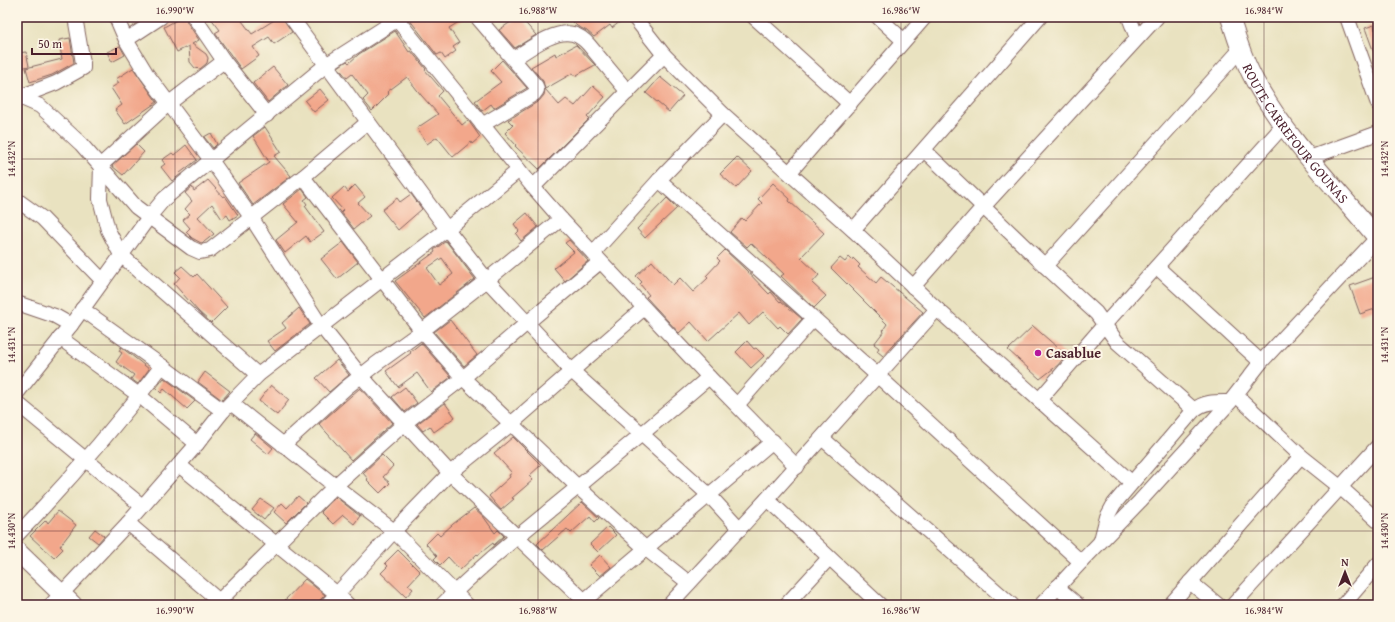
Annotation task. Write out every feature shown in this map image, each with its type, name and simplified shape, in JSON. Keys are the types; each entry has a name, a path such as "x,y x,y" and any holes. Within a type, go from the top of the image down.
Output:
{"main road":[{"name":"ROUTE CARREFOUR GOUNAS","path":"1230,17 1240,50 1260,90 1283,126 1378,238"},
{"path":"17,551 62,601"}],"street":[{"path":"17,97 56,83 82,68 83,63 75,17"},
{"path":"116,17 126,40 146,72 251,217 321,326 361,376 450,473 584,603 645,548 773,441"},
{"path":"126,40 161,17"},
{"path":"194,17 224,61 267,115"},
{"path":"291,17 447,229 487,280 572,371 709,495 740,528"},
{"path":"477,17 536,86 537,90 534,94 482,125"},
{"path":"634,17 664,55 723,114 790,172 937,309 1132,482"},
{"path":"754,17 850,104"},
{"path":"878,17 904,40"},
{"path":"790,172 925,17"},
{"path":"853,230 1040,17"},
{"path":"1129,17 1137,38"},
{"path":"913,287 983,207 1157,17"},
{"path":"1347,17 1378,104"},
{"path":"17,392 71,325 164,199 267,115 326,64 398,18 482,125 560,219 709,377 797,467"},
{"path":"513,59 556,35 572,34 582,38 589,45 628,92"},
{"path":"1045,266 1240,50"},
{"path":"533,187 664,55"},
{"path":"224,61 168,104 101,165 100,199 108,230 121,256 258,375"},
{"path":"17,97 40,106 101,165 127,198 149,218 191,248 200,252 210,250 303,177 368,122"},
{"path":"128,523 220,603 275,544 334,486 405,423 463,378 527,323 597,257 659,180 723,114"},
{"path":"1039,400 1105,324 1283,126"},
{"path":"1309,158 1378,133"},
{"path":"924,150 1045,266 1086,303 1105,324 1117,342 1194,410"},
{"path":"62,601 227,407 258,375 447,229 519,170"},
{"path":"303,177 422,331 463,378 578,487 645,548 688,584"},
{"path":"659,180 877,375 1081,562"},
{"path":"17,200 42,218 103,281"},
{"path":"283,446 347,387 487,280 560,219"},
{"path":"1041,605 1175,462 1232,399 1262,362 1378,238"},
{"path":"1156,267 1262,362"},
{"path":"17,303 55,316 71,325"},
{"path":"327,605 394,531 450,473 511,424 644,308"},
{"path":"82,309 162,366 227,407 283,446 394,531 467,605"},
{"path":"669,605 797,467 937,309"},
{"path":"737,405 813,319"},
{"path":"60,338 140,396 197,444"},
{"path":"17,535 86,460 140,396 162,366"},
{"path":"442,605 454,592 517,538 642,435 709,377"},
{"path":"1100,542 1110,509 1194,410 1203,404 1232,399 1340,487 1378,521"},
{"path":"17,403 142,506"},
{"path":"822,438 1012,605"},
{"path":"1233,605 1378,446"},
{"path":"1160,450 1175,462"},
{"path":"1170,605 1301,456"},
{"path":"179,465 337,594 348,605"},
{"path":"768,499 880,605"},
{"path":"786,605 829,558"},
{"path":"1345,604 1378,564"},
{"path":"1190,582 1218,605"},
{"path":"1057,587 1078,605"}],"building":[{"path":"182,17 186,17 187,22 199,40 192,44 206,54 208,58 207,63 200,69 195,68 190,62 189,46 177,52 164,27"},
{"path":"210,17 239,17 252,34 279,17 282,17 292,32 274,44 269,37 253,47 259,56 241,69 215,33 220,30"},
{"path":"409,17 467,17 449,28 459,43 453,47 456,51 445,59 441,53 437,55"},
{"path":"520,17 536,35 515,48 499,30"},
{"path":"572,17 626,17 612,28 610,25 594,37 587,31 577,26 573,22 575,21"},
{"path":"1374,25 1375,30 1378,29 1378,61 1365,28"},
{"path":"395,31 409,52 411,51 443,91 438,96 462,125 468,120 480,137 472,144 471,142 453,157 437,137 427,144 417,128 438,114 407,77 387,92 389,94 372,111 363,100 368,95 352,74 347,78 338,67 347,61 349,63 359,54"},
{"path":"70,38 74,63 52,75 30,82 26,68 62,59 59,40"},
{"path":"576,45 595,65 575,76 573,73 545,89 543,81 531,67 555,53 556,56"},
{"path":"120,46 125,55 112,62 107,52"},
{"path":"26,52 29,66 17,69 17,53"},
{"path":"502,60 527,88 494,108 491,104 482,111 475,101 501,82 491,71"},
{"path":"273,67 288,85 268,102 253,83"},
{"path":"133,68 157,102 125,124 115,110 122,105 111,88 119,83 116,79"},
{"path":"660,77 683,96 669,112 646,93"},
{"path":"593,86 605,97 587,117 589,119 539,169 515,146 516,145 505,133 513,125 508,120 539,101 544,95 545,89 559,105 566,99 575,106"},
{"path":"320,89 329,100 314,112 305,101"},
{"path":"265,127 281,152 274,156 291,176 253,205 238,183 269,162 253,136"},
{"path":"211,133 217,144 213,148 204,137"},
{"path":"136,144 144,152 123,175 112,166"},
{"path":"186,145 197,160 172,181 161,167 165,164 162,160 172,153 174,155"},
{"path":"737,157 752,171 736,188 720,174"},
{"path":"208,180 223,197 225,196 238,215 230,220 227,215 222,219 212,204 198,217 214,234 201,243 192,238 186,232 190,228 183,220 190,214 185,209 192,201 185,193 192,187 194,191"},
{"path":"773,183 790,199 789,201 824,233 801,258 819,275 812,283 826,296 814,308 781,276 784,274 751,243 747,247 730,232 742,218 745,221 762,203 758,199"},
{"path":"355,185 365,197 358,203 370,216 354,229 341,212 343,210 332,198 344,187 348,192"},
{"path":"302,189 308,197 304,200 307,204 305,206 324,232 310,242 306,236 285,253 276,240 298,222 283,204"},
{"path":"411,194 422,209 398,230 382,210 397,198 400,202"},
{"path":"667,198 677,208 645,238 637,229"},
{"path":"527,213 538,227 521,241 516,234 519,231 514,224"},
{"path":"569,240 588,261 565,281 554,268 574,252 565,243"},
{"path":"446,241 475,279 425,318 395,281 435,252 434,250","holes":["442,258 453,274 439,285 427,268"]},
{"path":"343,242 358,262 337,279 321,259"},
{"path":"725,250 769,294 771,292 780,302 781,301 802,319 788,334 780,326 778,328 763,312 749,325 739,313 708,341 691,322 679,333 646,297 649,295 640,284 642,282 636,276 652,261 673,285 680,278 693,292 708,278 706,276 720,261 717,258"},
{"path":"849,257 852,260 853,258 860,265 858,267 876,283 881,277 923,312 883,356 877,351 879,348 874,344 884,331 883,330 887,324 831,268 840,258 845,262"},
{"path":"182,266 194,277 197,274 227,307 211,323 174,284 180,277 175,272"},
{"path":"1378,276 1378,308 1360,314 1350,286"},
{"path":"299,308 310,324 275,351 267,341 286,328 282,323"},
{"path":"450,320 477,355 464,366 434,332"},
{"name":"Casablue","path":"1033,326 1066,355 1058,365 1040,379 1008,350"},
{"path":"747,341 754,349 756,348 764,356 751,368 736,352"},
{"path":"421,343 451,377 431,392 417,373 398,387 386,371 411,353 410,352"},
{"path":"121,347 149,369 138,384 131,379 134,375 116,362 122,353 119,351"},
{"path":"337,360 349,375 329,392 316,378"},
{"path":"205,372 230,391 222,400 198,382"},
{"path":"164,378 195,401 187,409 164,389 161,393 156,388"},
{"path":"271,385 289,400 277,415 259,401"},
{"path":"405,387 417,403 405,412 392,397"},
{"path":"360,388 392,423 351,460 319,424"},
{"path":"445,403 455,417 434,432 430,426 423,431 417,424"},
{"path":"255,433 273,448 268,454 250,439"},
{"path":"513,437 541,465 529,476 533,480 512,498 514,499 501,510 489,496 510,477 509,475 512,473 494,453"},
{"path":"382,455 393,466 383,477 390,483 380,493 367,480 368,479 363,473"},
{"path":"298,496 306,503 286,523 274,512 282,503 287,508"},
{"path":"336,497 360,516 354,524 343,515 333,524 321,512"},
{"path":"261,499 274,508 264,520 252,510"},
{"path":"582,502 599,518 595,522 590,516 571,533 567,529 543,550 537,544"},
{"path":"474,508 483,516 495,533 498,530 504,536 494,545 493,543 478,555 477,554 460,570 448,557 440,565 434,559 437,556 426,544 437,533 440,536"},
{"path":"58,511 76,525 60,546 63,549 54,558 30,536 46,520 48,523"},
{"path":"608,527 616,535 598,552 590,544"},
{"path":"95,529 104,536 98,543 89,536"},
{"path":"398,550 420,572 408,585 413,589 406,597 381,573 388,566 385,563"},
{"path":"600,555 611,567 600,576 589,565"},
{"path":"305,579 325,595 320,600 319,605 290,605 285,600"}],"place":[{"name":"Casablue","path":"1038,353"}]}
